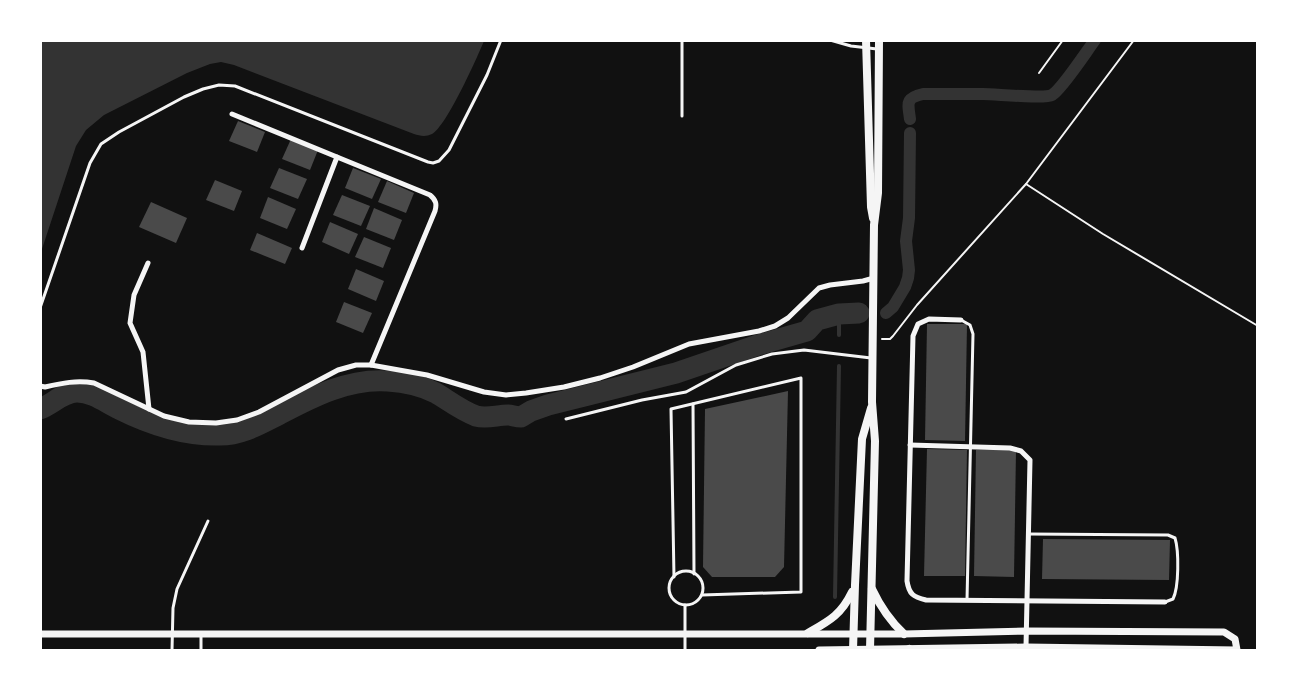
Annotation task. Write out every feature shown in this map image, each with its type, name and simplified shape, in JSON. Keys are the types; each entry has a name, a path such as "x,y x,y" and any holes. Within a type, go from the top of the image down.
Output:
{"main road":[{"path":"866,44 871,207 874,225"},
{"path":"870,650 875,441 872,402 874,225 878,193 879,45"},
{"path":"853,650 862,439 872,402"},
{"path":"808,633 840,613 855,585"},
{"path":"871,586 892,622 904,634"}],"street":[{"path":"232,114 434,198 435,211 371,364"},
{"path":"302,248 337,157"},
{"path":"148,263 134,295 130,323 143,352 149,409"},
{"path":"40,386 72,381 94,382 164,416 189,422 216,423 237,420 259,412 338,370 356,365 371,364 427,375 484,392 506,395 526,393 600,378 633,368 689,344 759,332 788,318 819,288 874,278"},
{"path":"961,320 929,319 918,324 913,336 907,581 912,594 926,600 1165,602"},
{"path":"910,446 1010,448 1021,451 1030,460 1026,647"},
{"path":"40,633 1224,632 1235,639 1237,650 1026,647 819,651"}],"lane":[{"path":"40,308 93,158 101,144 119,132 203,89 219,85 236,86 433,163 439,161 449,150 488,75 501,40"},
{"path":"682,40 682,116"},
{"path":"830,40 851,46 879,45"},
{"path":"851,46 852,40"},
{"path":"961,320 970,325 973,334 967,600"},
{"path":"566,419 642,400 686,393 736,365 772,354 804,350 873,358"},
{"path":"674,577 671,409 801,378 801,592 702,595"},
{"path":"693,404 694,574"},
{"path":"172,651 173,608 177,589 208,521"},
{"path":"1028,534 1168,535 1174,538 1177,546 1176,592 1173,599 1165,602"},
{"path":"683,572 694,574 701,581 702,595 695,603 685,605 675,601 669,592 670,582 674,577 683,572"},
{"path":"685,605 685,651"},
{"path":"201,633 201,651"}],"path":[{"path":"1039,73 1063,40"},
{"path":"874,339 886,339 893,336 917,305 1026,184 1134,40"},
{"path":"1026,184 1112,239 1257,326"}],"shaded area":[{"path":"41,40 484,41 445,119 438,129 425,136 414,134 234,65 221,62 187,73 104,115 86,130 76,146 41,252"}],"building":[{"path":"238,121 265,132 257,152 229,141"},
{"path":"291,139 318,150 310,170 282,159"},
{"path":"279,168 307,179 298,199 270,188"},
{"path":"353,168 381,179 372,199 345,188"},
{"path":"215,180 242,191 234,211 206,200"},
{"path":"387,181 414,193 406,213 378,202"},
{"path":"342,195 370,206 361,226 333,215"},
{"path":"268,197 296,209 287,229 260,218"},
{"path":"151,202 187,218 176,243 139,227"},
{"path":"374,208 402,220 394,240 366,229"},
{"path":"330,222 358,234 349,254 322,242"},
{"path":"257,233 292,248 285,264 250,250"},
{"path":"364,237 391,248 383,268 355,257"},
{"path":"356,269 384,281 376,301 348,289"},
{"path":"344,302 372,313 363,333 336,322"},
{"path":"927,324 967,324 965,441 925,440"},
{"path":"788,391 784,567 775,577 712,577 703,567 705,409"},
{"path":"927,449 967,450 965,576 924,576"},
{"path":"976,450 1016,450 1014,577 974,576"},
{"path":"1043,539 1170,540 1169,580 1042,579"}],"waterway":[{"path":"910,119 910,99 923,94 1040,97 1052,95 1068,78 1095,40"},
{"path":"886,313 893,307 908,278 906,241 909,218 910,133"},
{"path":"40,409 67,394 83,392 143,420 168,428 194,434 228,435 251,428 331,390 359,382 388,381 431,391 476,416 521,417 548,405 676,373 807,331 817,320 839,314 859,313"},
{"path":"839,314 839,335"},
{"path":"835,597 839,366"}]}
